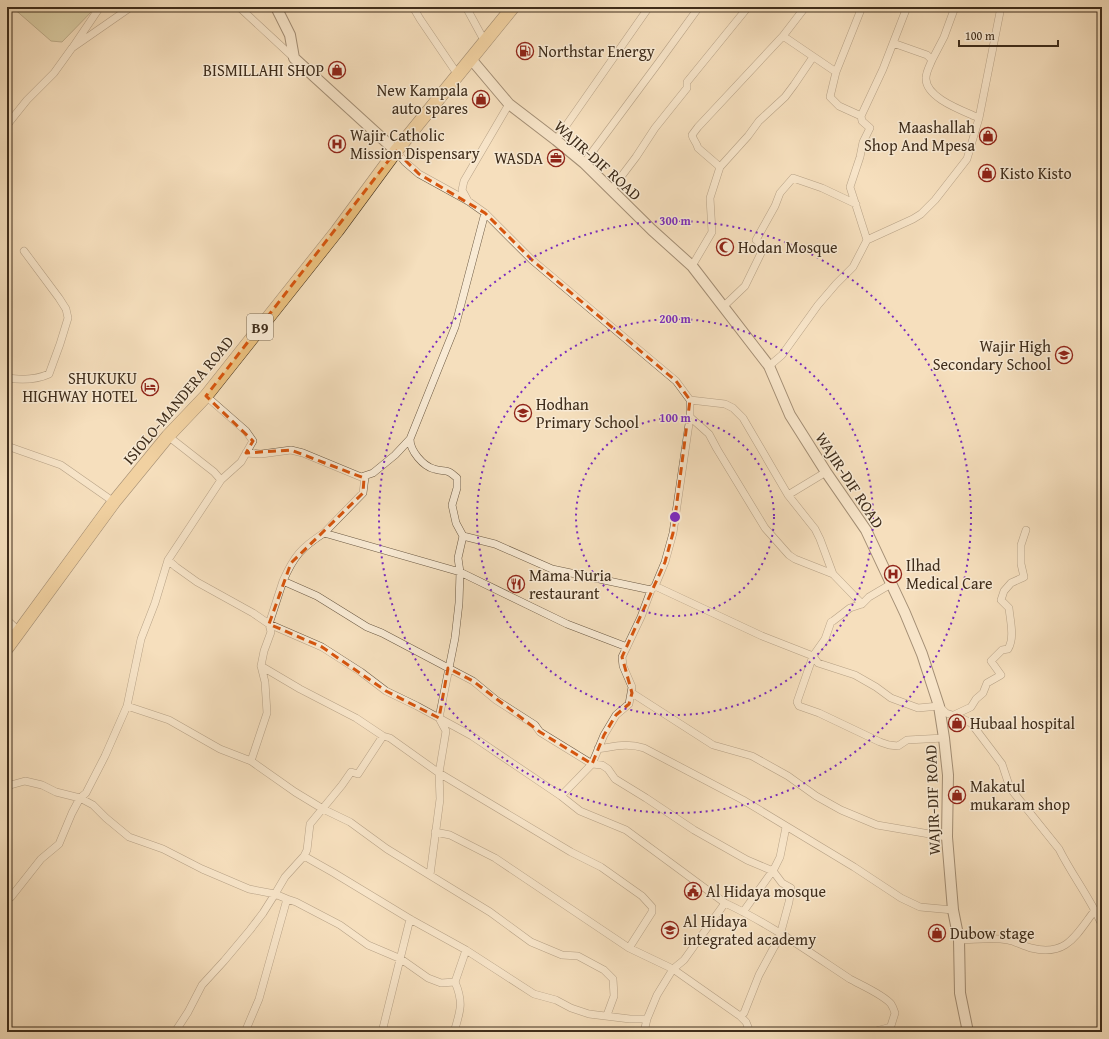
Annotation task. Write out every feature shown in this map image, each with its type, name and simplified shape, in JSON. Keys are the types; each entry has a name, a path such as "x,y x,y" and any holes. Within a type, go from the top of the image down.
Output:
{"highway":[{"name":"ISIOLO-MANDERA ROAD","path":"7,648 114,502 168,436 206,396 337,231 396,151 513,7"}],"main road":[{"path":"276,7 290,35 294,58 396,151"},
{"name":"WAJIR-DIF ROAD","path":"471,59 509,104 584,163 652,230 692,266 770,366 790,415 826,472 866,530 922,654 939,706 948,775 947,837 953,910 959,940 960,993 968,1032"}],"street":[{"path":"7,125 27,100 54,72 100,7"},
{"path":"72,48 131,7"},
{"path":"239,7 294,58"},
{"path":"413,7 458,75"},
{"path":"466,7 484,42"},
{"path":"556,140 649,7"},
{"path":"584,163 699,7"},
{"path":"611,190 636,157 655,128 687,88 687,82 748,7"},
{"path":"720,167 698,148 692,135 783,36 803,10 801,7"},
{"path":"861,116 839,106 830,97 836,72 862,7"},
{"path":"867,240 850,187 860,157 863,142 870,128 862,121 861,116 883,69 907,7"},
{"path":"955,7 944,37 932,60 926,78 931,92 944,102 979,118"},
{"path":"770,366 782,355 818,305 853,267 867,240 921,214 935,200 967,159 979,118 1002,7"},
{"path":"783,36 836,72"},
{"path":"893,43 927,55 932,60"},
{"path":"692,266 712,232 710,198 720,167 748,136 759,121 784,97 794,85 813,56"},
{"path":"468,201 462,190 464,181 509,104"},
{"path":"396,151 405,162 419,174 468,201 485,213 532,260 676,381 690,400 690,417 673,533 665,562 622,657 623,666 631,683 632,693 629,704 616,715 604,735 592,764 561,796"},
{"path":"724,306 745,286 764,247 756,240 775,206 780,193 793,178 822,188 856,204"},
{"path":"246,453 261,454 291,450 303,453 356,476 365,477 373,473 410,439 456,327 485,213"},
{"path":"7,378 24,379 42,377 49,374 68,318 66,309 59,298 24,251"},
{"path":"7,900 41,859 59,844 72,813 80,798 86,793 105,756 127,706 141,639 155,603 168,560 221,480 241,462 253,441 246,431 206,396"},
{"path":"690,400 725,404 733,408 743,418 788,495 815,529 833,574 862,604"},
{"path":"690,417 709,434 717,450 765,528 789,555 795,559 833,574"},
{"path":"168,436 214,472 221,480"},
{"path":"410,439 412,449 423,462 434,469 450,472 457,478 457,488 452,505 456,523 463,536 458,558 460,572 459,603 455,638 439,718 446,731 439,773 440,799 430,875"},
{"path":"7,446 61,465 114,502"},
{"path":"788,495 826,472"},
{"path":"251,760 267,713 265,682 261,666 271,632 269,624 283,581 298,553 307,544 324,533 363,493 365,477"},
{"path":"954,715 970,707 976,698 983,693 987,683 1001,675 991,661 1002,650 1008,649 1011,644 1009,608 1001,600 1004,591 1011,583 1024,577 1021,564 1021,545 1026,530"},
{"path":"324,533 460,572 567,624 627,647"},
{"path":"463,536 495,544 552,569 653,588 762,636 813,656 818,663 855,676 876,687 891,698 918,708 939,706 946,713 972,723 1002,764 1010,788 1059,849 1095,910 1102,925"},
{"path":"168,560 197,582 269,624 322,647 361,672 386,691 472,736 561,796 580,811 626,830 725,903 781,933 851,979 884,998 891,1004 895,1013 890,1029 872,1032"},
{"path":"283,581 317,596 367,627 382,633 473,681 496,700 535,726 540,732 592,764 602,765 608,769 615,779 694,830 747,860 773,871 782,883 791,888 789,902 779,939 770,952 744,1013 740,1016"},
{"path":"891,584 862,604 850,608 831,622 825,639 813,656 797,702 799,706 819,713 889,746 898,746 908,740 944,738"},
{"path":"7,620 20,632"},
{"path":"261,666 300,689 356,718 383,736 390,738 439,773 571,852 601,867 642,896 652,907 652,912 629,948"},
{"path":"632,693 713,745 752,756 788,776 816,796 841,810 877,825 947,837"},
{"path":"127,706 169,720 220,749 251,760 295,792 323,809 350,822 387,849 490,912 531,942 562,956 578,956 604,970 613,979 614,996 607,1015"},
{"path":"175,1032 188,1012 202,984 250,930 263,913 285,877 304,856 310,824 351,772 358,774 383,736"},
{"path":"598,749 633,744 644,748 743,800 854,867 901,898 920,907 953,910"},
{"path":"7,786 25,782 42,785 56,792 80,798 93,805 106,818 129,836 163,849 202,869 249,890 275,894 287,900 296,902 340,925 368,945 401,959 428,978 441,983 455,982"},
{"path":"743,912 773,871 780,857 786,827"},
{"path":"435,832 450,835 495,858 629,948 673,969 740,1016 746,1022 750,1032"},
{"path":"304,856 410,919 466,950 534,994 556,1000 571,1008 589,1014 630,1019 647,1019"},
{"path":"245,1032 259,999 287,900"},
{"path":"645,1031 647,1019 657,995 673,969 684,960 725,903"},
{"path":"959,940 1008,940 1031,948 1048,951 1060,949 1072,940 1095,910"},
{"path":"382,1032 410,919"},
{"path":"454,1032 461,1010 459,993 455,982 466,950"}],"highlighted area":[{"path":"396,151 419,174 485,213 532,260 676,381 690,400 673,533 665,562 622,657 632,693 629,704 616,715 604,735 592,764 540,732 473,681 448,668 439,718 386,691 322,647 269,624 291,563 363,493 364,478 291,450 246,453 253,441 206,396"}],"green space":[{"path":"12,7 96,7 62,42 51,41"}],"place":[{"name":"Northstar Energy","path":"525,51"},
{"name":"BISMILLAHI SHOP","path":"337,70"},
{"name":"New Kampala auto spares","path":"481,99"},
{"name":"Maashallah Shop And Mpesa","path":"988,136"},
{"name":"Wajir Catholic Mission Dispensary","path":"337,144"},
{"name":"WASDA","path":"556,158"},
{"name":"Kisto Kisto","path":"987,173"},
{"name":"Hodan Mosque","path":"725,247"},
{"name":"Wajir High Secondary School","path":"1064,355"},
{"name":"SHUKUKU HIGHWAY HOTEL","path":"150,387"},
{"name":"Hodhan Primary School","path":"523,413"},
{"name":"Ilhad Medical Care","path":"893,574"},
{"name":"Mama Nuria restaurant","path":"516,584"},
{"name":"Hubaal hospital","path":"957,723"},
{"name":"Makatul mukaram shop","path":"957,795"},
{"name":"Al Hidaya mosque","path":"693,891"},
{"name":"Al Hidaya integrated academy","path":"670,930"},
{"name":"Dubow stage","path":"937,933"}]}
